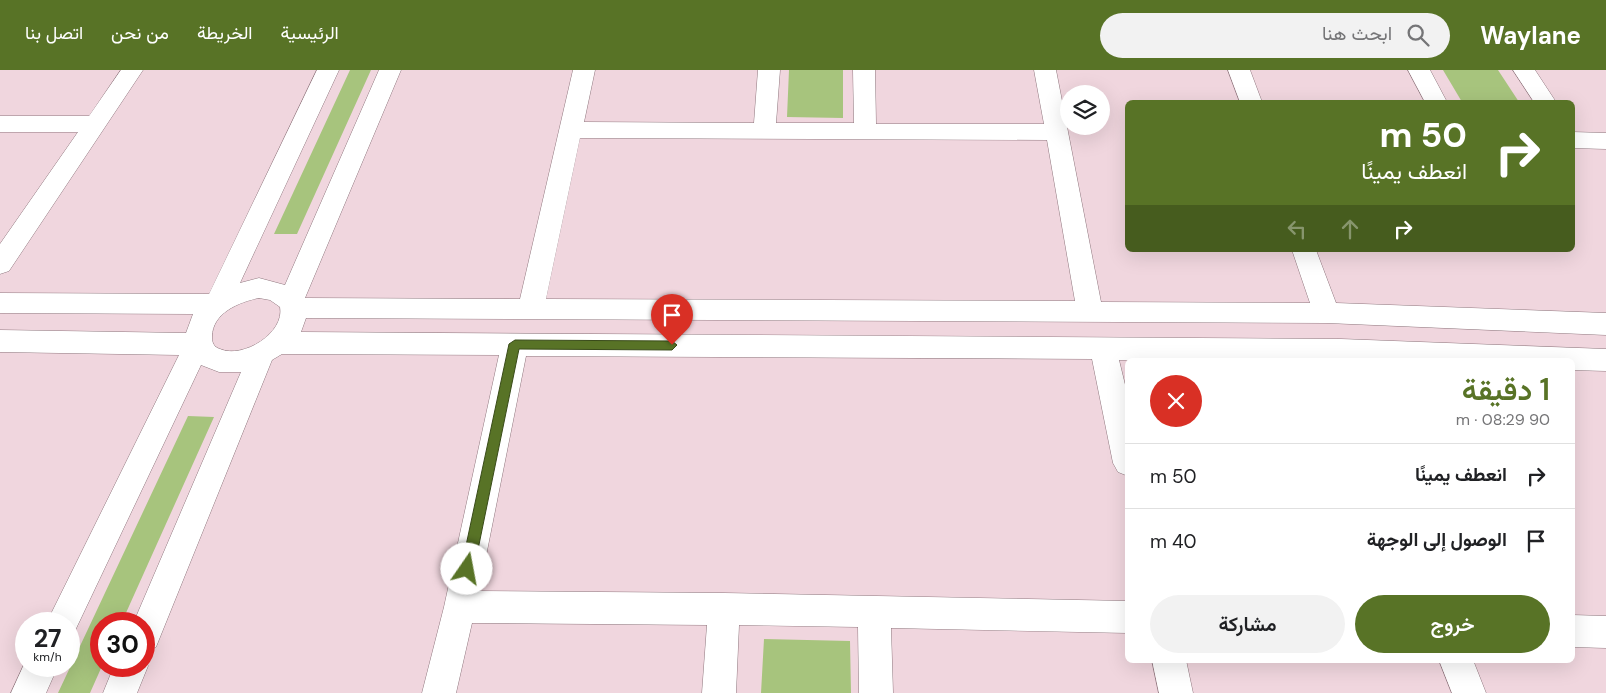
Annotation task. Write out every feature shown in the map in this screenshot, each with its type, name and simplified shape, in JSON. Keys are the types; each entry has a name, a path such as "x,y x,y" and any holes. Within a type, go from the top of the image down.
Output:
{"street":[{"path":"0,264 132,70"},
{"path":"217,304 328,70"},
{"path":"154,612 270,348 293,319 292,305 390,70"},
{"path":"531,309 584,70"},
{"path":"764,131 768,70"},
{"path":"864,70 865,131"},
{"path":"1045,70 1090,313"},
{"path":"1238,70 1250,100"},
{"path":"1419,70 1435,100"},
{"path":"1524,70 1544,100"},
{"path":"0,124 96,124"},
{"path":"570,130 1058,132"},
{"path":"1575,140 1606,141"},
{"path":"1305,252 1327,313"},
{"path":"68,612 198,344 200,326 206,314 217,304 245,290 259,288 273,289 284,294 292,305"},
{"path":"0,303 217,304"},
{"path":"292,305 531,309 1327,313 1606,324"},
{"path":"0,341 198,344 208,356 219,360 240,360 270,348 515,344 1103,349 1501,358"},
{"path":"439,693 460,607 515,344"},
{"path":"1103,349 1125,448"},
{"path":"1575,359 1606,360"},
{"path":"460,607 724,609 1125,617"},
{"path":"719,693 724,609"},
{"path":"874,612 876,693"},
{"path":"1575,631 1606,632"},
{"path":"1171,663 1176,693"},
{"path":"1457,663 1469,693"},
{"path":"28,693 36,677"},
{"path":"120,693 127,677"}],"green space":[{"path":"350,70 371,70 297,234 274,234"},
{"path":"789,70 843,70 843,118 787,117"},
{"path":"1443,70 1498,70 1518,100 1461,100"},
{"path":"188,416 214,417 126,612 96,612"},
{"path":"90,625 90,677 97,677 90,693 58,693 66,677 80,677 80,646"},
{"path":"764,639 850,641 851,693 761,693"}],"route":[{"path":"467,569 515,344 672,345"}]}
